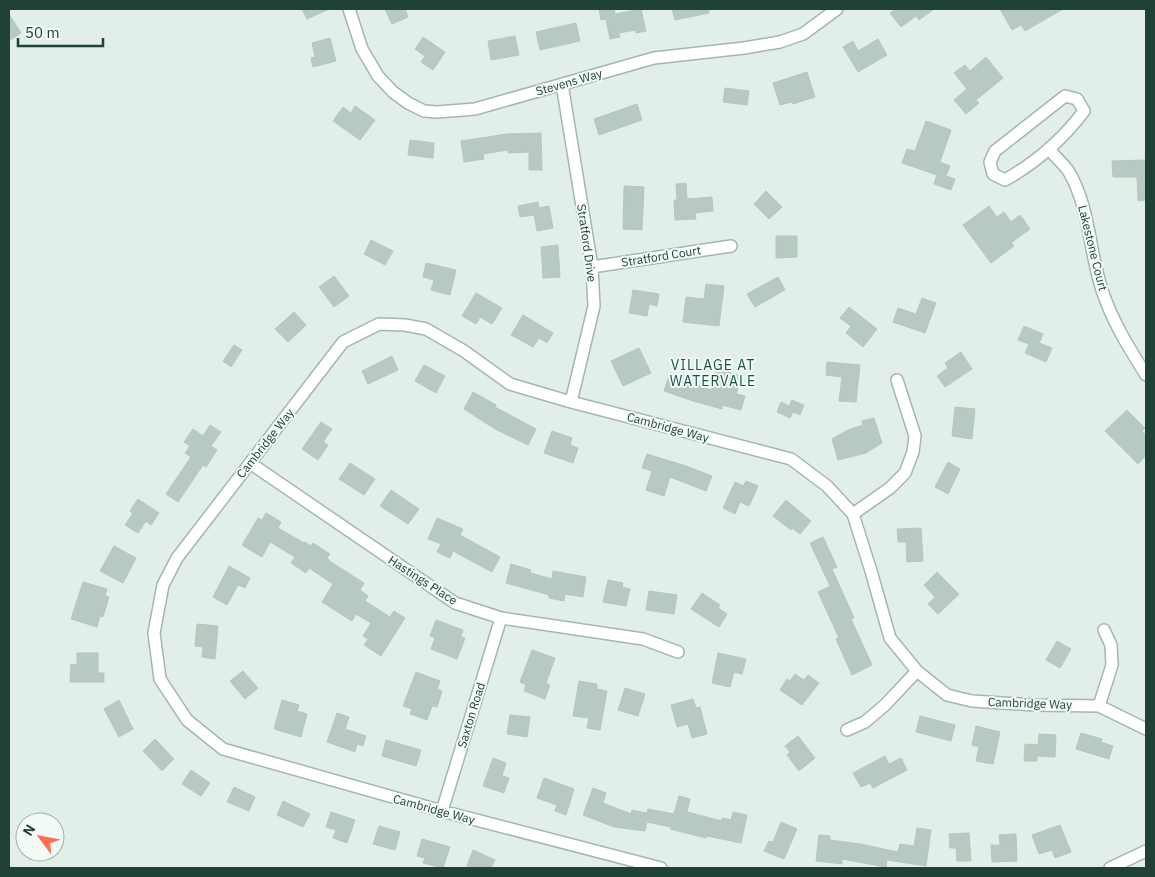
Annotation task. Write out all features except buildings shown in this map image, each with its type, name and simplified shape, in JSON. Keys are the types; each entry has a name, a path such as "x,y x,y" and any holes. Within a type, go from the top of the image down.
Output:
{"street":[{"name":"Stevens Way","path":"349,9 362,49 378,76 393,92 408,103 424,111 437,112 474,109 654,58 780,42 803,34 822,13 837,9"},
{"name":"Stratford Drive","path":"562,84 592,267 594,306 570,402"},
{"path":"1065,96 1077,99 1084,111 1074,124 1048,149 1005,180 993,174 990,162 995,151 1065,96"},
{"name":"Lakestone Court","path":"1048,149 1068,172 1084,205 1092,254 1102,291 1120,332 1146,375"},
{"name":"Stratford Court","path":"592,267 731,246"},
{"name":"Cambridge Way","path":"661,868 442,811 223,749 187,720 160,679 154,633 163,586 177,558 343,342 379,324 405,325 426,329 464,351 510,384 570,402 791,459 827,486 852,514 871,570 890,638 917,671 946,695 972,701 1035,705 1099,706 1146,729"},
{"path":"852,514 890,488 905,473 913,452 915,436 897,380"},
{"name":"Hastings Place","path":"250,463 456,603 501,618 643,639 678,652"},
{"name":"Saxton Road","path":"442,811 501,618"},
{"path":"1099,706 1112,665 1111,646 1104,630"},
{"path":"847,730 865,722 885,705 917,671"},
{"path":"1110,868 1146,851"}],"district":[{"name":"VILLAGE AT WATERVALE","path":"713,374"}]}
